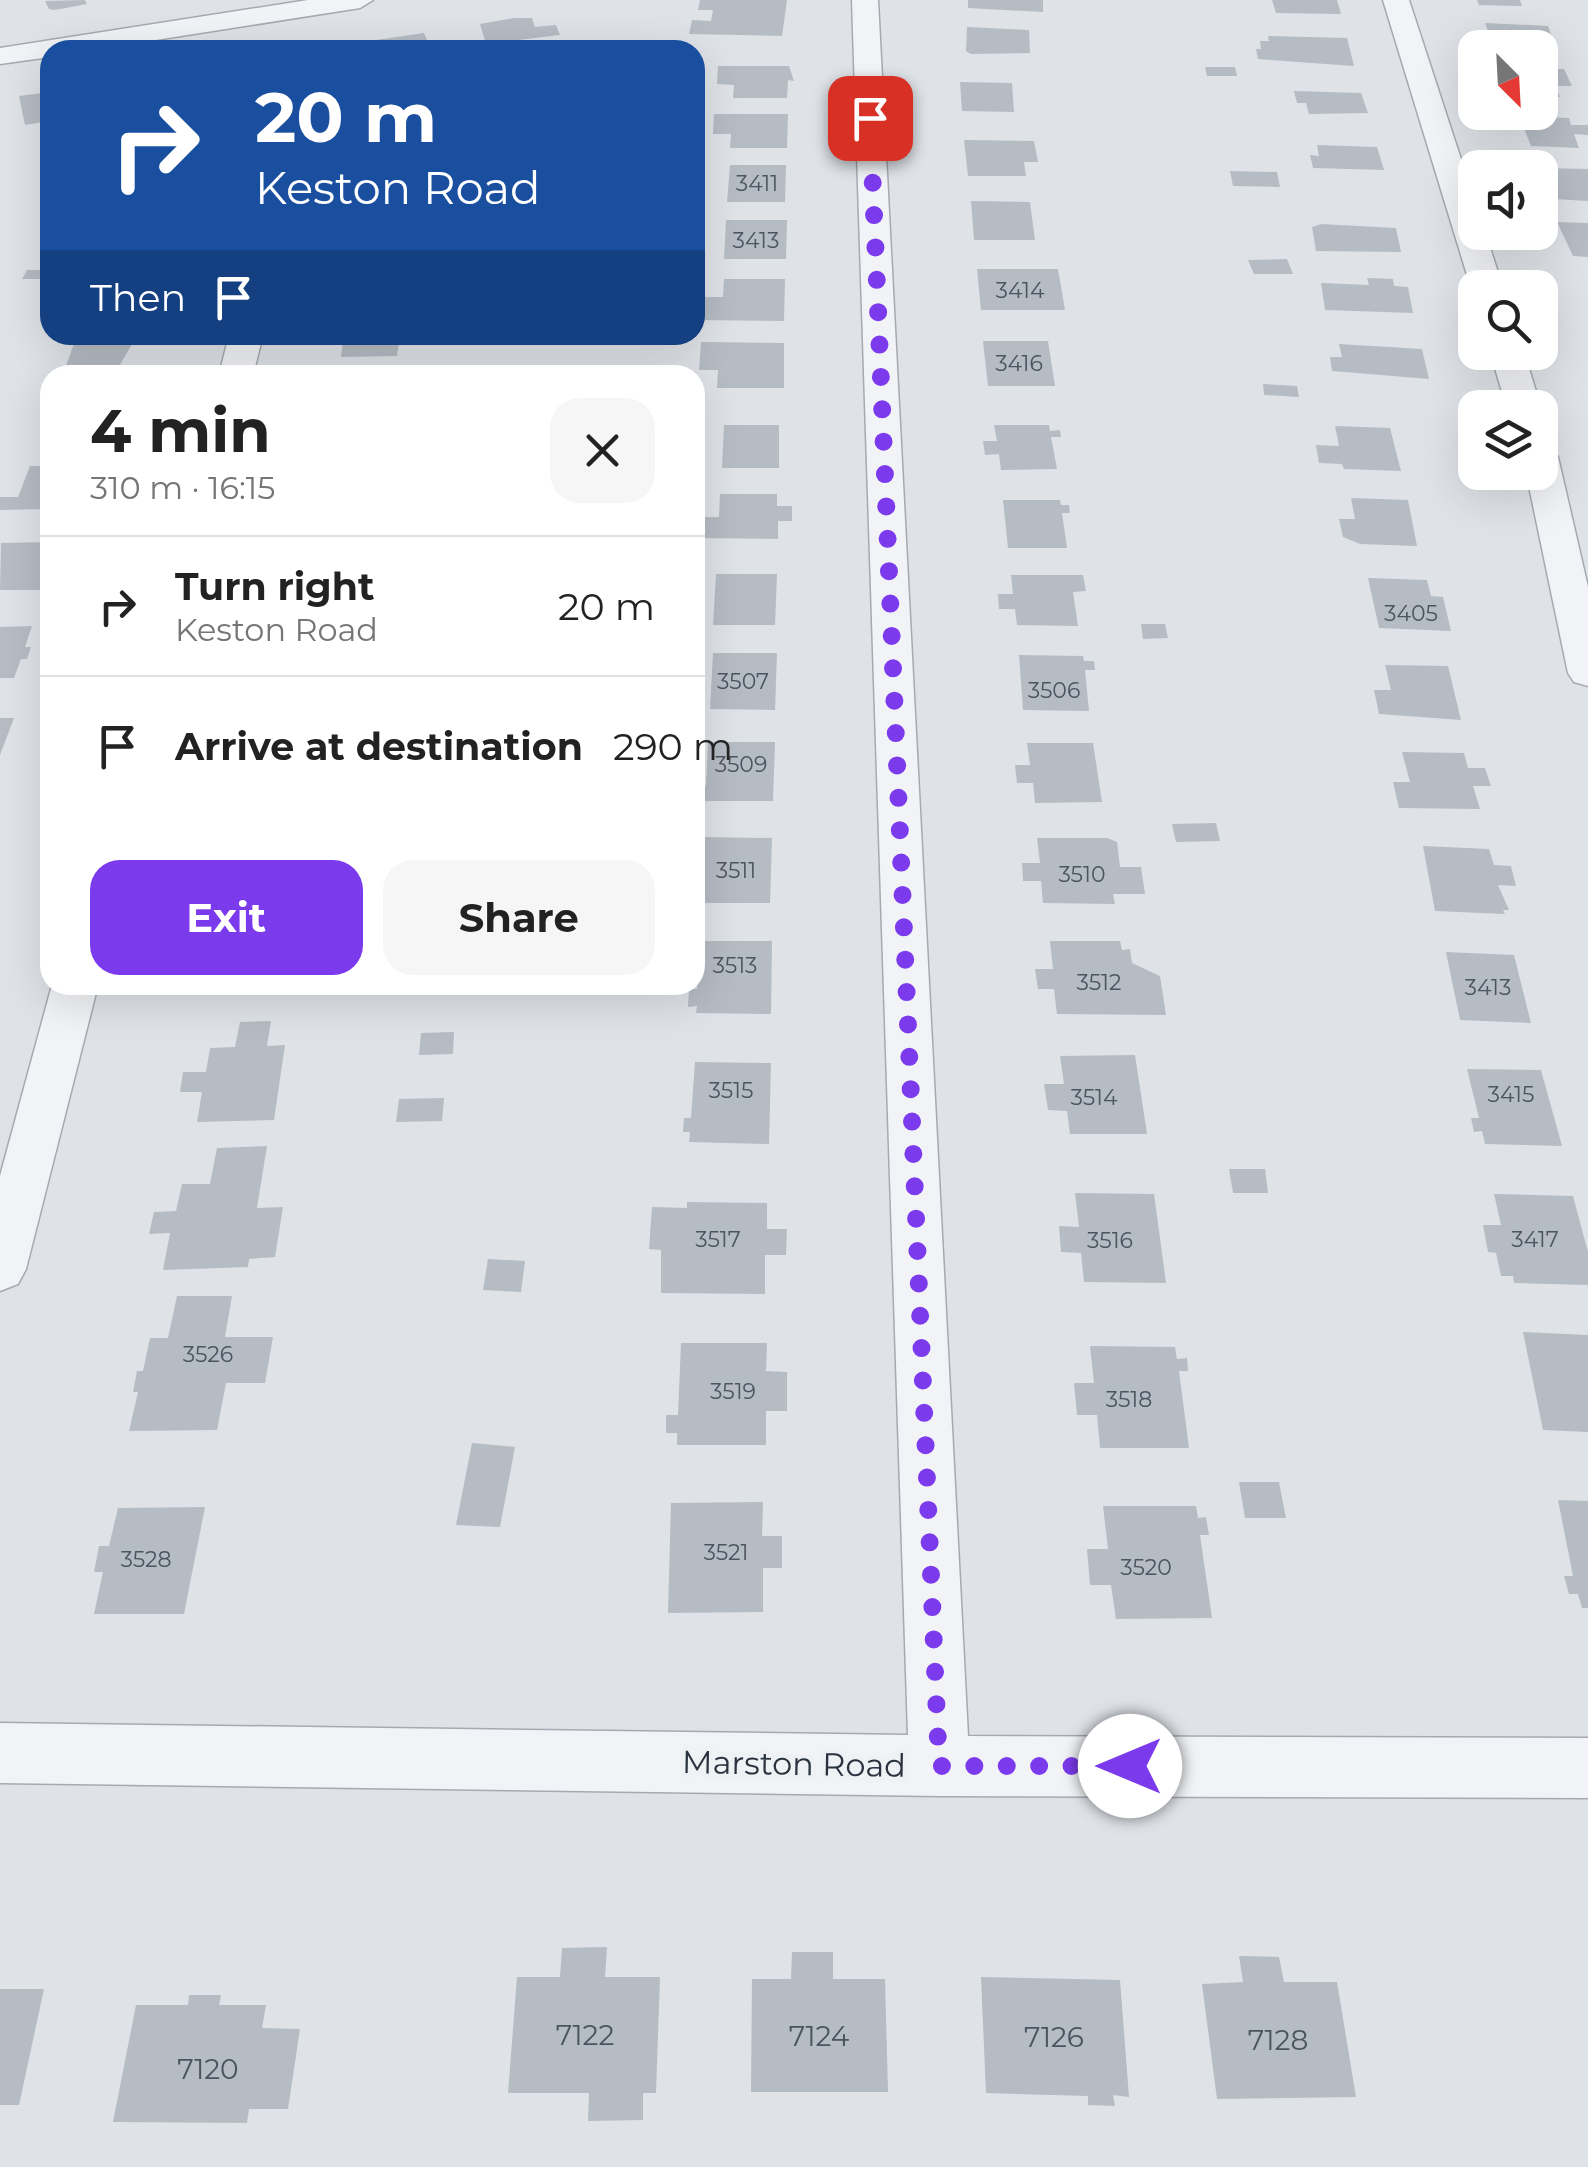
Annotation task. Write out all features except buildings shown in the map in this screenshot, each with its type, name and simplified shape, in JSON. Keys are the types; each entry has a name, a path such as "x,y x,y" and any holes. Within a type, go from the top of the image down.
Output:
{"street":[{"path":"140,40 280,24 360,0"},
{"path":"865,0 939,1766"},
{"path":"1396,0 1480,270"},
{"path":"0,56 40,51"},
{"path":"1547,490 1588,673"},
{"path":"0,1268 72,995"},
{"name":"Marston Road","path":"0,1753 939,1766 1588,1768"}],"route":[{"path":"870,118 939,1766 1130,1766"}]}
